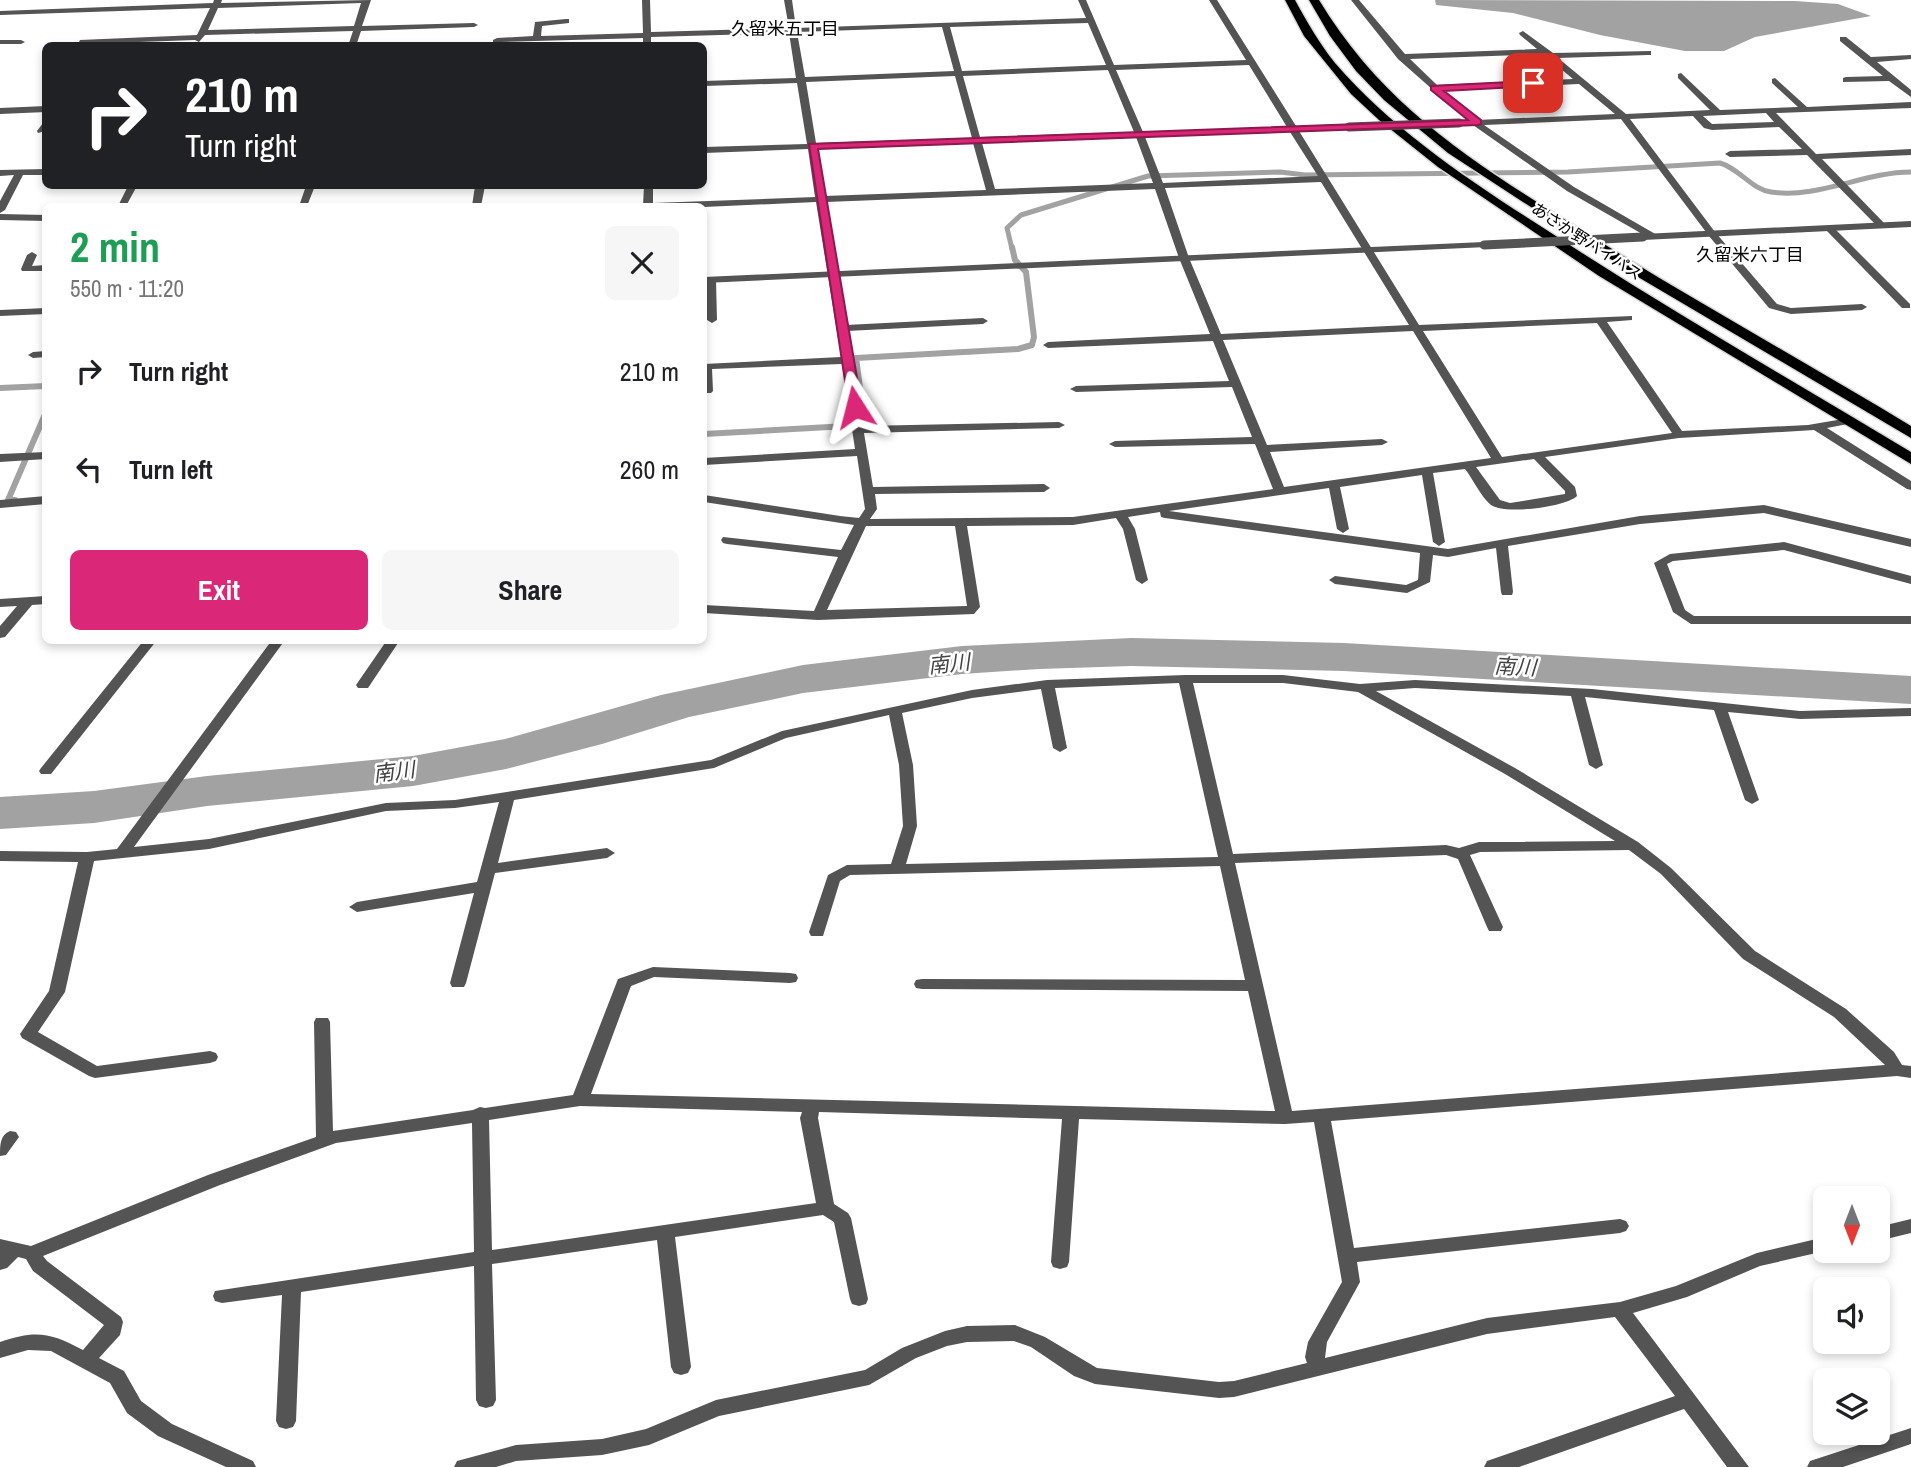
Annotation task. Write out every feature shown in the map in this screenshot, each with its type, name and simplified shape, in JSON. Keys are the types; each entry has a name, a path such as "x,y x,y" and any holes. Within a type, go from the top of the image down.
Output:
{"highway":[{"name":"あさか野バイパス","path":"1290,0 1314,42 1345,82 1430,156 1578,258 1911,459"},
{"name":"あさか野バイパス","path":"1314,0 1341,42 1371,80 1408,116 1457,155 1613,256 1911,433"}],"street":[{"path":"0,13 216,3 366,0 353,42"},
{"path":"646,0 647,42"},
{"path":"788,0 835,274 871,509 854,534 818,616"},
{"path":"1082,0 1160,185 1184,258 1280,491"},
{"path":"1213,0 1295,128 1498,460"},
{"path":"1355,0 1401,57 1517,156 1574,193 1654,237"},
{"path":"200,39 216,3"},
{"path":"497,42 1091,20"},
{"path":"537,39 538,24 566,21"},
{"path":"83,42 474,25"},
{"path":"945,25 991,192"},
{"path":"1523,33 1623,116 1712,234 1776,308 1791,311 1862,307"},
{"path":"1843,39 1911,94"},
{"path":"0,42 21,41"},
{"path":"1401,57 1648,52"},
{"path":"1870,60 1911,57"},
{"path":"707,84 1252,62"},
{"path":"1681,76 1717,112"},
{"path":"1846,80 1892,78"},
{"path":"1435,88 1582,81"},
{"path":"1776,81 1805,109"},
{"path":"707,150 1911,105"},
{"path":"0,111 42,109"},
{"path":"1768,110 1882,226"},
{"path":"1695,113 1712,127 1781,124"},
{"path":"1730,154 1911,152"},
{"path":"0,173 42,172"},
{"path":"0,210 20,173"},
{"path":"707,204 1325,179"},
{"path":"0,217 42,218"},
{"path":"712,320 707,280 1911,224"},
{"path":"1829,228 1906,306"},
{"path":"32,255 26,269 42,268"},
{"path":"0,313 42,311"},
{"path":"1048,345 1629,318"},
{"path":"1600,319 1679,435"},
{"path":"843,328 983,321"},
{"path":"33,355 42,354"},
{"path":"707,391 707,366 848,360"},
{"path":"1076,390 1236,384"},
{"path":"707,498 863,522 1058,522 1150,512 1679,435 1817,427 1849,421"},
{"path":"859,430 1059,425"},
{"path":"1817,427 1911,486"},
{"path":"1115,444 1382,442"},
{"path":"707,462 862,452"},
{"path":"1468,465 1496,503 1509,507 1564,500 1571,496 1571,490 1536,455"},
{"path":"0,458 42,456"},
{"path":"1335,580 1407,589 1424,582 1433,546 1427,470"},
{"path":"1334,484 1343,529"},
{"path":"869,491 1044,488"},
{"path":"0,504 42,500"},
{"path":"1150,512 1433,546 1448,553 1640,520 1764,509 1911,543"},
{"path":"1121,516 1129,529 1142,580"},
{"path":"707,608 818,616 973,610 961,524"},
{"path":"727,540 845,554"},
{"path":"1502,545 1507,592"},
{"path":"1911,580 1784,546 1670,558 1660,563 1679,612 1691,620 1911,620"},
{"path":"0,603 42,600"},
{"path":"0,634 28,601"},
{"path":"46,771 147,644"},
{"path":"121,854 276,644"},
{"path":"363,685 391,644"},
{"path":"1185,679 1285,1118"},
{"path":"0,856 87,857 209,844 386,807 455,804 714,764 782,735 972,694 1047,684 1185,679 1302,680 1360,688 1415,684 1577,692 1800,715 1911,712"},
{"path":"1047,684 1060,748"},
{"path":"1360,688 1474,750 1633,845 1665,871 1749,955 1840,1013 1904,1071"},
{"path":"1577,692 1596,765"},
{"path":"1720,707 1752,800"},
{"path":"895,710 906,765 909,826 897,870"},
{"path":"458,983 508,796"},
{"path":"817,932 833,878 847,870 1218,862 1228,859 1446,850 1459,853 1479,847 1633,845"},
{"path":"489,869 607,853"},
{"path":"1459,853 1467,862 1495,927"},
{"path":"87,857 57,992 27,1034 94,1072 210,1057"},
{"path":"357,907 485,886"},
{"path":"580,1100 624,983 653,972 790,978"},
{"path":"922,984 1253,986"},
{"path":"322,1022 325,1140"},
{"path":"0,1263 16,1249 325,1140 480,1113 580,1100 1285,1118 1904,1071"},
{"path":"812,1107 809,1118 825,1208"},
{"path":"480,1113 486,1399"},
{"path":"1060,1262 1071,1114"},
{"path":"1318,1368 1315,1357 1318,1342 1351,1282 1321,1115"},
{"path":"222,1296 825,1208 842,1218 859,1299"},
{"path":"1346,1256 1620,1226"},
{"path":"1890,1231 1911,1226"},
{"path":"665,1231 681,1367"},
{"path":"464,1467 516,1453 602,1447 649,1437 716,1408 869,1377 909,1353 967,1334 1015,1333 1038,1342 1094,1376 1219,1390 1487,1326 1620,1308 1680,1292 1757,1260 1813,1247"},
{"path":"16,1249 114,1322 113,1330 86,1359"},
{"path":"286,1420 292,1285"},
{"path":"1620,1308 1739,1467"},
{"path":"0,1350 28,1341 48,1341 86,1359 117,1377 134,1407 152,1422 246,1467"},
{"path":"1507,1465 1688,1400"},
{"path":"1816,1467 1911,1436"}],"shaded area":[{"path":"1435,0 1795,1 1838,4 1871,16 1755,37 1724,51 1685,51 1600,35 1513,13 1436,5"}],"waterway":[{"path":"1012,249 1007,228 1021,215 1148,176 1280,172 1305,175 1568,172 1720,163 1764,190 1789,193 1911,172"},
{"path":"707,434 865,425 856,358 1018,349 1032,345 1034,337 1026,272 1015,260 1012,247"},
{"path":"0,388 42,386"},
{"path":"15,500 8,500 42,421"},
{"name":"南川","path":"0,813 94,807 207,791 413,771 506,754 585,734 678,705 803,679 962,660 1039,655 1131,652 1344,657 1911,690"}],"district":[{"name":"久留米五丁目","path":"785,29"},
{"name":"久留米六丁目","path":"1750,255"}],"route":[{"path":"855,407 812,146 1478,122 1435,88 1533,83"}]}
